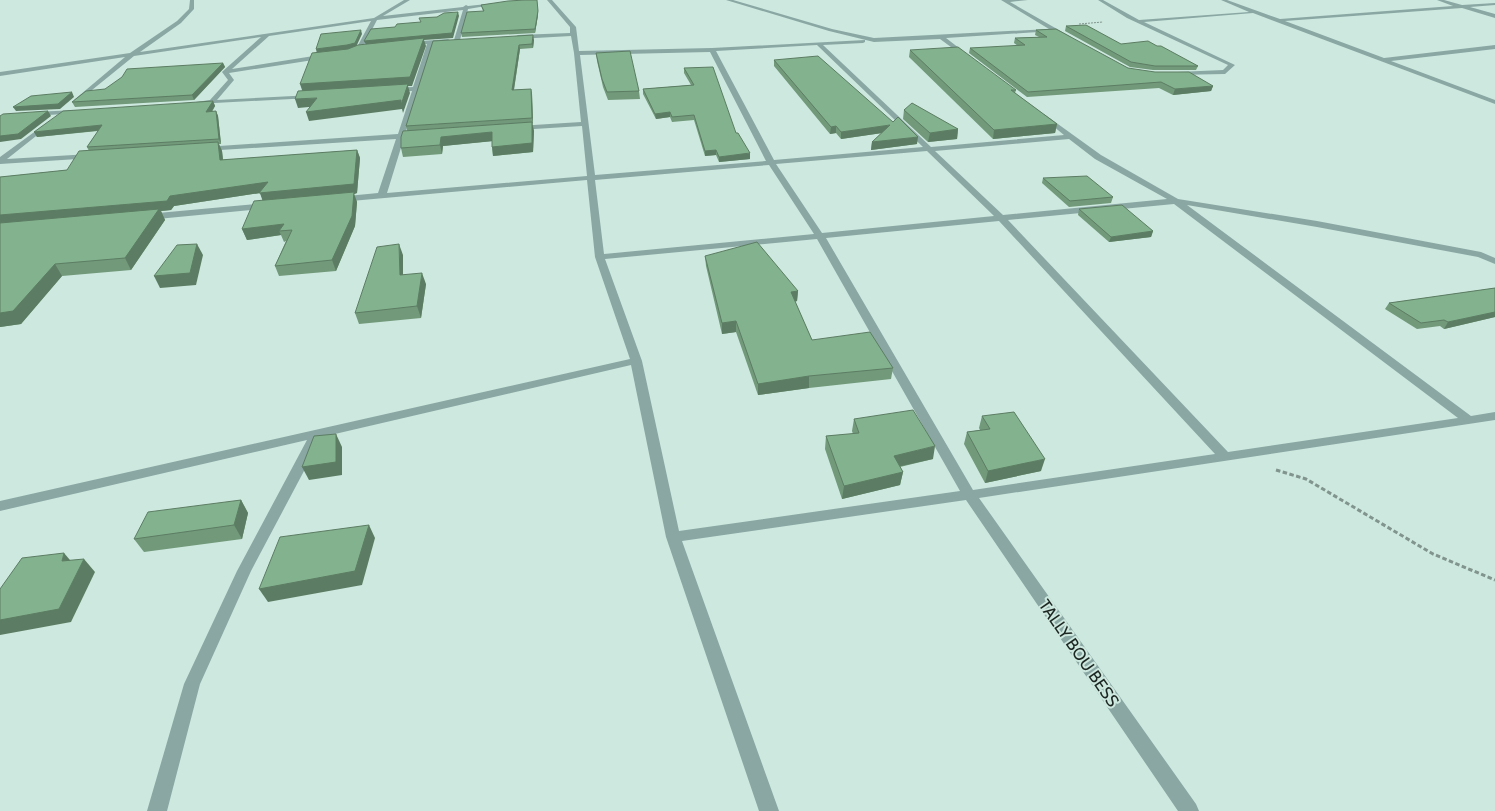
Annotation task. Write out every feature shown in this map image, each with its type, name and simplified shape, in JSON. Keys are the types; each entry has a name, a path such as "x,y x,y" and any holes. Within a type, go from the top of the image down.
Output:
{"street":[{"path":"0,161 130,56 179,22 191,9 192,0"},
{"path":"367,48 357,50 375,19 408,0"},
{"path":"549,0 573,27 573,34 578,54 584,124 600,257 636,361 673,537 769,811"},
{"path":"728,0 831,30 874,40"},
{"path":"1004,1 1026,0"},
{"path":"1100,0 1137,21 1232,65 1225,72 1174,74"},
{"path":"1223,0 1495,102"},
{"path":"1439,0 1495,16"},
{"path":"1004,1 1074,41"},
{"path":"0,74 466,6 504,3"},
{"path":"1278,20 1495,4"},
{"path":"457,40 466,6"},
{"path":"1137,21 1256,13"},
{"path":"578,54 820,45 1052,28"},
{"path":"511,38 573,34"},
{"path":"225,72 267,36"},
{"path":"941,37 969,59"},
{"path":"399,45 465,40"},
{"path":"382,195 431,42"},
{"path":"820,45 1001,218 1225,456"},
{"path":"1382,60 1494,48"},
{"name":"TALLY BOU BESS","path":"712,50 771,162 820,236 969,495 1189,811"},
{"path":"225,72 331,55"},
{"path":"212,102 231,80 225,72"},
{"path":"385,91 416,89"},
{"path":"188,104 322,95"},
{"path":"23,115 86,111"},
{"path":"1041,114 1098,157 1176,201 1469,420"},
{"path":"513,129 584,124"},
{"path":"197,149 425,134"},
{"path":"334,200 1072,137"},
{"path":"0,161 95,156"},
{"path":"600,257 1176,201 1317,224 1482,255 1495,255"},
{"path":"135,218 278,205"},
{"path":"1482,255 1495,261"},
{"path":"0,506 425,410 502,390 636,361"},
{"path":"673,537 969,495 1495,416"},
{"path":"157,811 192,684 244,571 317,434"}],"path":[{"path":"1052,28 1098,23 1130,17"},
{"path":"1270,468 1306,479 1433,554 1495,580"}],"building":[{"path":"537,0 538,11 535,29 461,33 467,12 484,11 481,5"},
{"path":"458,12 452,33 364,41 371,29 395,27 397,24 421,22 419,18 437,17 444,13"},
{"path":"1086,25 1121,44 1148,41 1157,46 1161,46 1198,66 1155,66 1131,62 1066,26"},
{"path":"1056,29 1128,68 1155,72 1189,72 1213,86 1175,89 1161,82 1028,92 970,48 1025,45 1015,38 1047,37 1036,30"},
{"path":"361,30 355,43 316,49 321,34"},
{"path":"533,35 532,44 519,45 512,90 531,89 532,118 406,126 433,41"},
{"path":"424,38 410,77 300,84 312,53 348,49 358,45"},
{"path":"958,47 1016,90 1011,90 1057,124 994,130 910,50"},
{"path":"630,51 639,91 607,92 602,79 596,53"},
{"path":"818,56 893,122 898,117 918,137 872,142 890,125 841,132 836,126 831,127 774,60"},
{"path":"223,63 192,95 72,102 86,91 105,89 122,77 127,69"},
{"path":"713,67 736,133 738,133 750,153 719,157 716,150 705,151 694,115 672,117 670,112 655,114 643,89 694,85 684,68"},
{"path":"408,84 401,105 401,100 306,112 317,98 295,99 298,91"},
{"path":"72,92 58,104 13,107 31,96"},
{"path":"213,101 206,112 216,111 219,139 87,147 102,125 34,132 63,111"},
{"path":"912,103 958,129 930,133 904,110"},
{"path":"48,111 18,134 0,136 0,116 3,114"},
{"path":"532,122 532,143 492,147 492,132 441,137 440,145 401,148 401,137 403,131"},
{"path":"218,142 220,160 357,150 354,184 259,193 268,182 170,196 167,201 0,215 0,177 67,170 79,151"},
{"path":"1087,176 1113,197 1070,201 1043,178"},
{"path":"354,192 352,216 332,260 275,266 292,230 279,231 284,224 242,229 254,201"},
{"path":"1122,205 1153,231 1111,237 1079,209"},
{"path":"159,209 125,258 55,264 13,311 0,313 0,223"},
{"path":"757,242 798,291 791,292 812,340 870,332 893,368 809,376 758,384 736,321 722,323 705,256"},
{"path":"197,244 190,273 154,276 177,245"},
{"path":"399,244 400,275 422,273 417,306 355,313 377,247"},
{"path":"1495,288 1495,312 1448,322 1444,320 1421,323 1389,303"},
{"path":"913,410 935,446 894,456 903,472 844,486 826,436 859,433 854,419"},
{"path":"1014,412 1045,459 988,471 967,432 990,429 982,416"},
{"path":"336,434 336,462 302,467 314,436"},
{"path":"241,500 234,525 134,539 148,512"},
{"path":"369,525 355,571 259,589 280,537"},
{"path":"64,553 62,561 84,559 59,609 0,620 0,589 22,558"}]}
